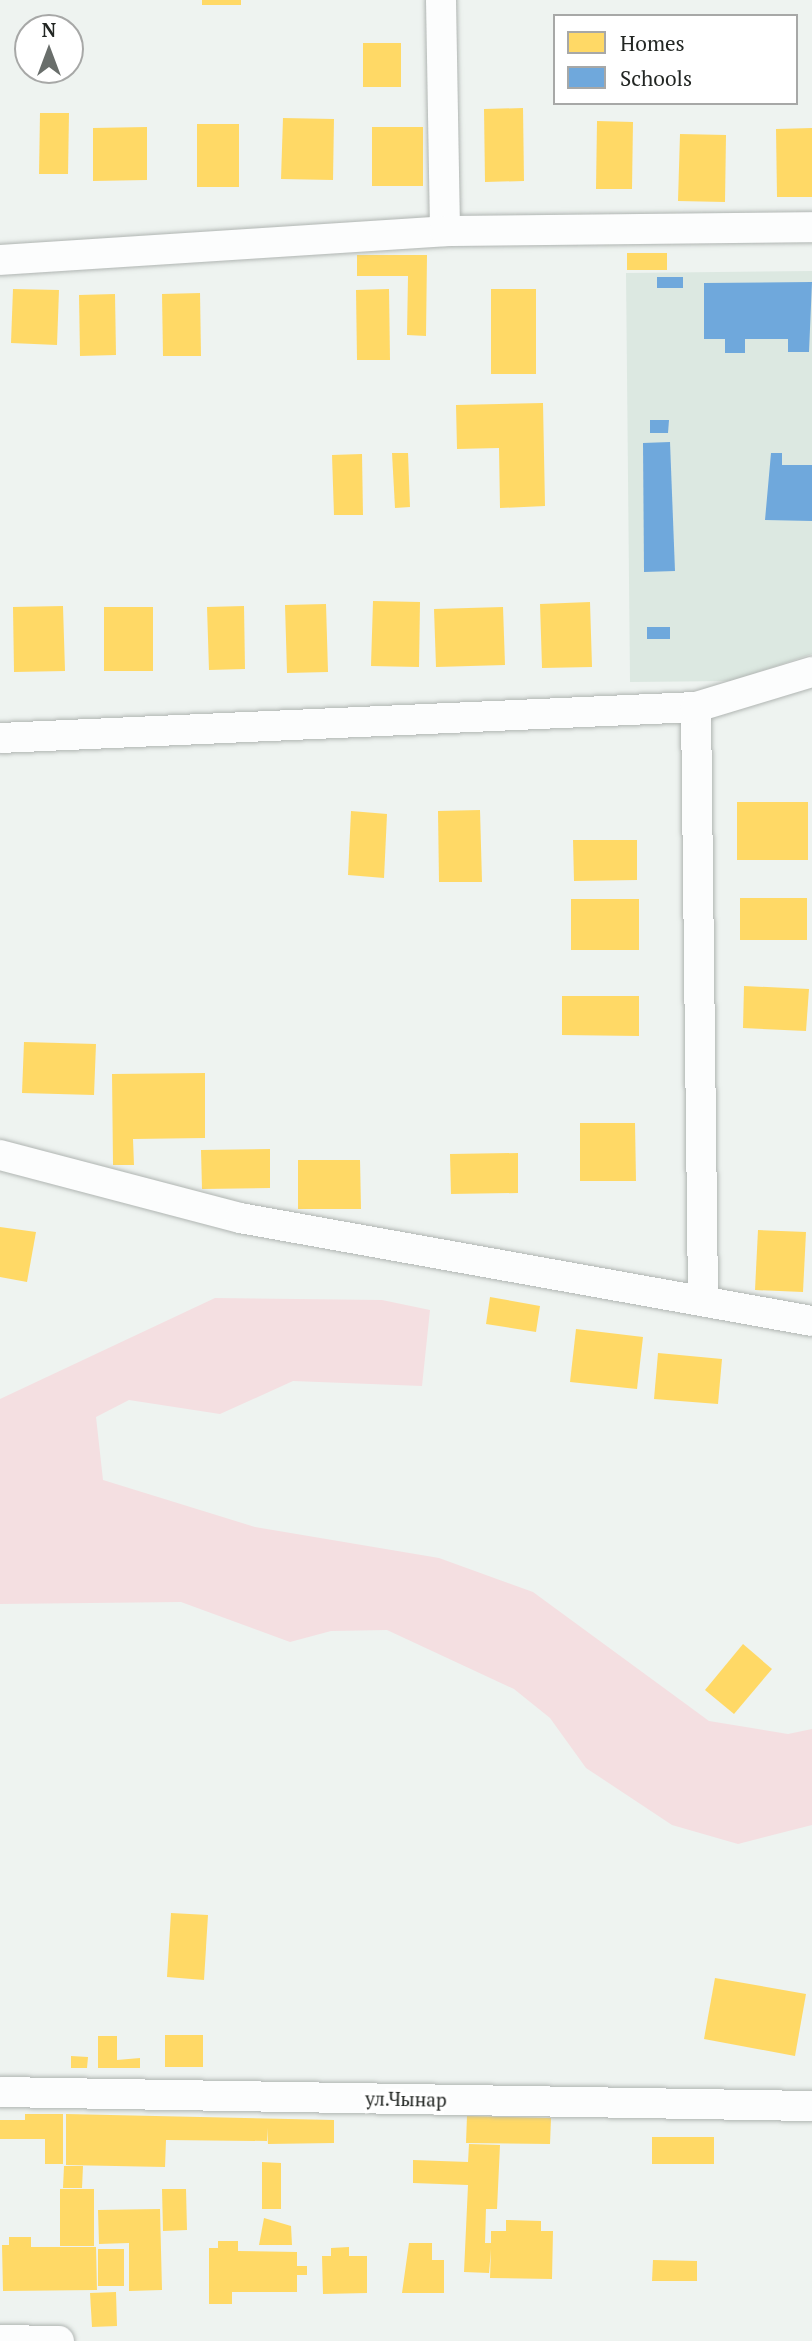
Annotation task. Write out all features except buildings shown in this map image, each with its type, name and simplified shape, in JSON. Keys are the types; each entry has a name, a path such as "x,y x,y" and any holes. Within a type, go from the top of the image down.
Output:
{"street":[{"path":"441,0 445,231"},
{"path":"0,260 445,231 812,227"},
{"path":"0,738 696,708 812,672"},
{"path":"696,708 703,1300"},
{"path":"0,1156 240,1218 812,1321"},
{"name":"ул.Чынар","path":"0,2092 812,2106"},
{"path":"0,2340 59,2341"}],"shaded area":[{"path":"812,271 812,654 731,681 630,682 626,273"},
{"path":"215,1298 382,1300 430,1310 422,1386 293,1381 220,1414 129,1400 96,1417 103,1480 255,1527 439,1558 533,1592 709,1721 788,1734 812,1729 812,1825 738,1844 672,1825 586,1768 550,1718 514,1689 387,1630 331,1631 290,1642 181,1602 0,1604 0,1399"}]}
